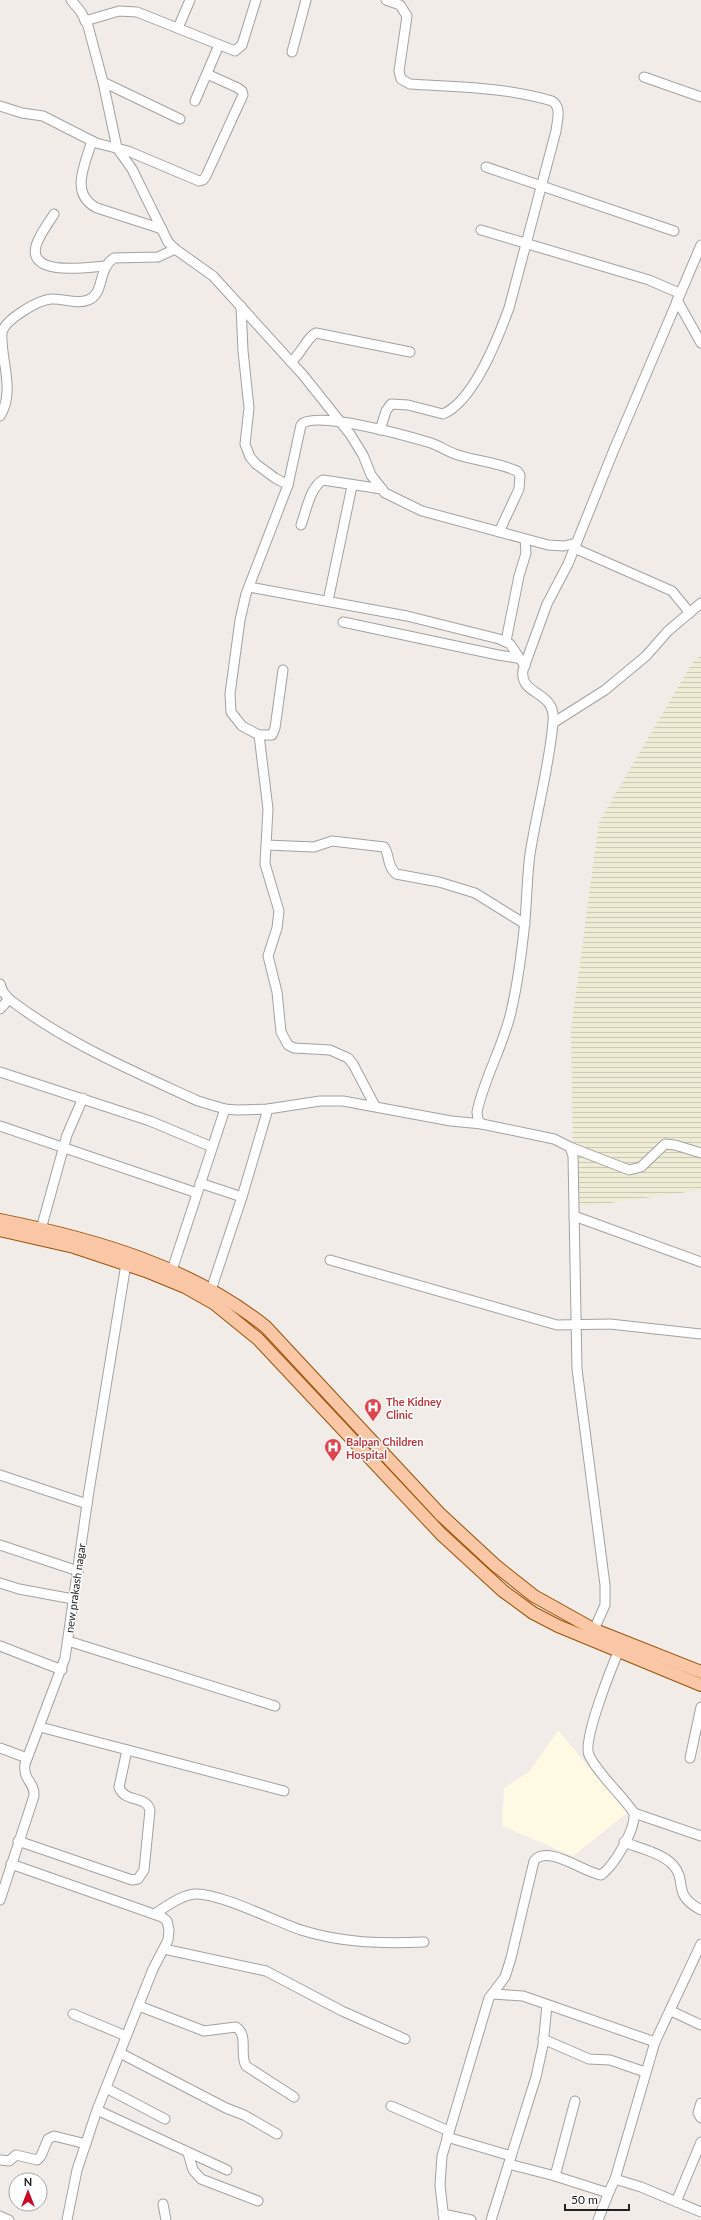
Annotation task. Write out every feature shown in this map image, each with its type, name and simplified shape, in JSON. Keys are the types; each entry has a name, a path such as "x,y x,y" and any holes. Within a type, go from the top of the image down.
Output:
{"main road":[{"path":"0,1220 99,1244 172,1270 239,1306 266,1327 440,1514 484,1555 534,1596 592,1634"},
{"path":"0,1230 74,1247 172,1281 198,1293 244,1326 476,1568 533,1613 592,1634 701,1685"},
{"path":"620,1646 701,1672"}],"street":[{"path":"178,28 190,0"},
{"path":"85,21 118,11 128,10 137,12 235,51 242,45 256,0"},
{"path":"292,52 306,0"},
{"path":"380,430 386,411 391,404 408,405 443,414 453,408 464,396 483,366 501,329 556,131 558,108 556,104 545,99 507,91 410,84 401,78 399,71 407,16 400,5 386,0"},
{"path":"77,2 85,21 103,82 117,148 132,169 162,229 174,249 206,270 241,306 291,362 358,446 371,476 382,489 390,496 422,511 525,539 558,546 575,546 672,591 690,613"},
{"path":"195,101 219,45"},
{"path":"0,106 22,113 43,116 92,141 142,156 194,180 203,180 243,95 242,91 238,88 207,74"},
{"path":"644,77 701,97"},
{"path":"103,82 180,119"},
{"path":"92,141 80,180 84,197 89,204 162,229"},
{"path":"486,167 674,232"},
{"path":"54,214 36,245 37,260 42,265 53,267 104,266"},
{"path":"481,230 649,280 678,297 701,343"},
{"path":"482,1124 478,1120 478,1105 511,1015 518,983 525,924 530,854 554,714 547,699 525,684 522,678 547,604 562,577 701,245"},
{"path":"0,416 6,403 0,344 5,325 16,316 44,300 51,299 77,302 90,299 98,289 104,266 114,258 158,258 174,249"},
{"path":"241,306 243,351 249,408 245,444 250,457 256,464 270,475 288,485"},
{"path":"291,362 302,351 309,338 316,333 410,352"},
{"path":"283,670 275,728 272,735 259,735 242,726 231,712 230,704 240,620 249,587 288,485 301,425 304,421 309,419 339,421 380,430 432,443 450,452 517,471 520,475 519,488 499,532"},
{"path":"301,525 313,491 320,482 332,480 352,486 382,489"},
{"path":"328,601 352,486"},
{"path":"506,641 519,576 526,553 525,539"},
{"path":"249,587 407,616 506,641 510,644 517,658 525,666"},
{"path":"553,723 605,690 646,656 668,631 701,603"},
{"path":"344,622 517,658"},
{"path":"259,735 268,809 266,872 279,911 277,928 268,956 277,992 279,1021 283,1039 288,1045 294,1048 330,1050 348,1058 375,1106"},
{"path":"266,845 314,847 332,841 384,847 387,850 387,860 396,874 439,882 475,893 525,924"},
{"path":"0,984 3,992 9,999 67,1037 107,1059 198,1102 225,1109 268,1109 330,1100 375,1106 451,1121 482,1124 550,1138 629,1170 641,1167 665,1144 675,1145 701,1153"},
{"path":"0,1009 9,999"},
{"path":"0,1072 150,1121 212,1147"},
{"path":"41,1229 63,1146 83,1098"},
{"path":"172,1270 225,1109"},
{"path":"211,1290 242,1197 268,1109"},
{"path":"0,1126 63,1146 197,1193"},
{"path":"570,1147 575,1164 574,1216 577,1379 605,1585 605,1605 592,1634"},
{"path":"200,1183 242,1197"},
{"path":"574,1216 701,1262"},
{"path":"330,1260 557,1325 610,1324 701,1334"},
{"name":"new prakash nagar","path":"0,1900 18,1841 34,1796 34,1790 24,1774 27,1758 62,1670 68,1641 87,1504 126,1264"},
{"path":"0,1474 87,1504"},
{"path":"0,1545 78,1571"},
{"path":"0,1583 19,1589 74,1599"},
{"path":"68,1641 275,1706"},
{"path":"0,1646 62,1670"},
{"path":"620,1646 590,1731 587,1748 591,1759 634,1813 701,1836"},
{"path":"690,1758 701,1707"},
{"path":"40,1727 284,1791"},
{"path":"0,1748 27,1758"},
{"path":"18,1841 132,1880 138,1879 144,1870 150,1810 149,1805 145,1802 124,1796 119,1787 128,1750"},
{"path":"471,2220 444,2217 441,2170 448,2134 486,2008 493,1994 505,1977 511,1958 534,1861 538,1856 544,1854 554,1856 600,1875 611,1866 634,1826 634,1813"},
{"path":"624,1842 672,1863 677,1871 682,1894 686,1900 701,1910"},
{"path":"11,1864 154,1914 167,1921 169,1930 164,1949 153,1969 97,2110 71,2192 68,2220"},
{"path":"154,1914 188,1895 202,1894 226,1901 301,1930 328,1937 372,1943 424,1942"},
{"path":"598,2220 614,2179 655,2042 671,2011 701,1944"},
{"path":"164,1949 266,1971 342,2011 405,2039"},
{"path":"493,1994 522,1996 605,2023 655,2042"},
{"path":"491,2220 536,2077 547,2005"},
{"path":"139,2006 204,2031 236,2027 242,2034 244,2060 246,2066 294,2098"},
{"path":"671,2011 701,2025"},
{"path":"73,2014 126,2036"},
{"path":"543,2039 589,2059 610,2060 646,2072"},
{"path":"120,2053 250,2118 277,2134"},
{"path":"106,2088 165,2119"},
{"path":"555,2176 575,2101"},
{"path":"701,2103 698,2113 701,2118"},
{"path":"391,2106 448,2134 510,2160 601,2192 609,2192"},
{"path":"97,2110 227,2170"},
{"path":"0,2160 9,2161 16,2155 37,2160 41,2156 48,2139 54,2136 86,2144"},
{"path":"676,2202 698,2158 701,2142"},
{"path":"188,2153 193,2170 201,2179 258,2201"},
{"path":"614,2179 701,2212"},
{"path":"163,2204 166,2220"},
{"path":"0,2216 9,2220"}],"shaded area":[{"path":"701,656 701,1190 574,1208 571,1031 599,822 694,660"},
{"path":"558,1730 627,1813 573,1856 502,1826 504,1788 530,1771"}],"place":[{"name":"The Kidney Clinic","path":"373,1422"},
{"name":"Balpan Children Hospital","path":"333,1462"}]}
